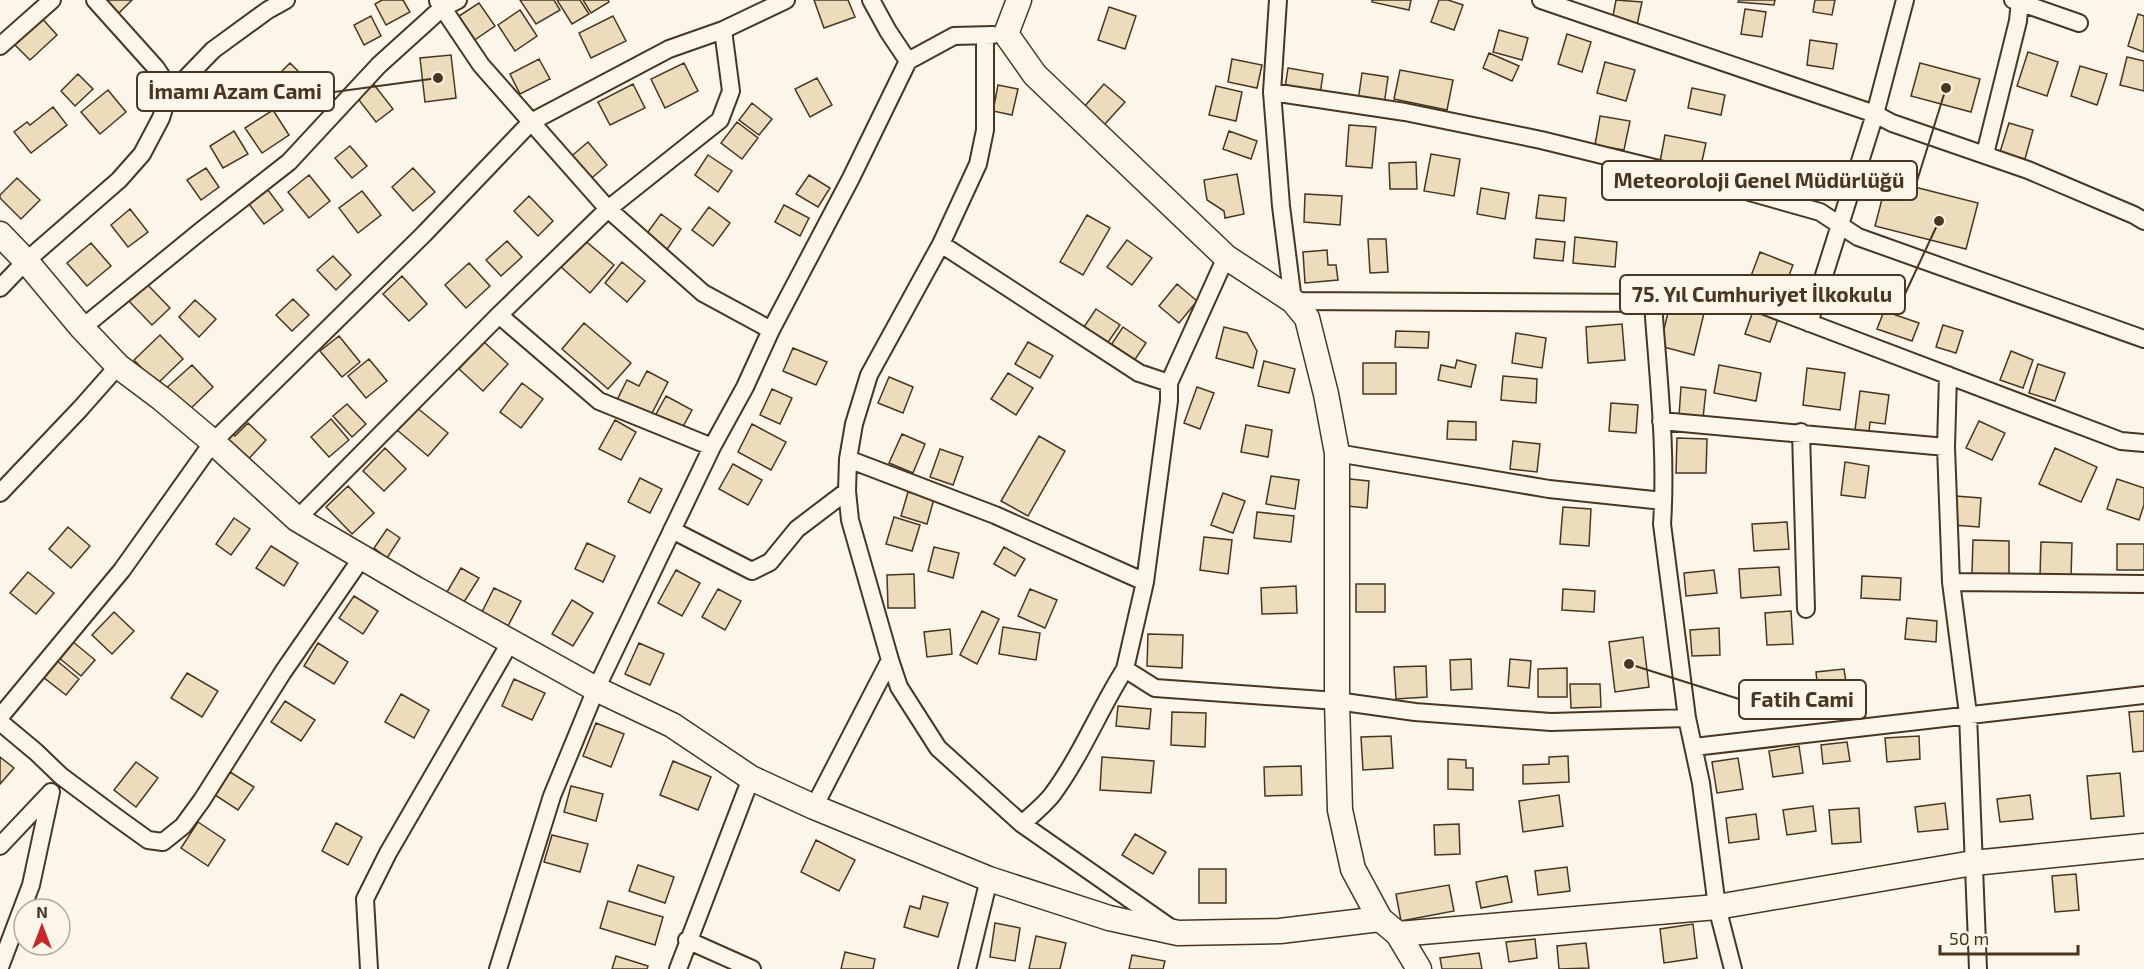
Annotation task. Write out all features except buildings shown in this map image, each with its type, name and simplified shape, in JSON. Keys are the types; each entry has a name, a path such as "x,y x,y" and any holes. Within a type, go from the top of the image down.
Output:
{"street":[{"path":"0,46 52,0"},
{"path":"95,0 156,68 171,89"},
{"path":"0,288 26,261 92,206 142,154 161,118 171,89 186,78 213,50 268,10 286,0"},
{"path":"82,328 289,162 378,65 440,4 458,0"},
{"path":"0,717 122,570 213,442 424,234 531,122 669,48 723,30 786,0"},
{"path":"871,0 908,61"},
{"path":"1019,0 996,35 985,130 978,164 941,244 869,375 854,424 848,459 847,491 850,520 899,687 938,748 1022,824 1178,933"},
{"path":"1278,0 1272,92 1281,206 1293,300"},
{"path":"1541,0 1875,114 1892,123 1985,154 2141,215"},
{"path":"1809,323 1875,114 1905,0"},
{"path":"1985,154 2018,21 2017,1 2079,23"},
{"path":"440,4 481,65 608,209 704,294 771,330"},
{"path":"297,519 499,315 608,209 720,120 731,91 723,30"},
{"path":"498,969 552,796 596,689 712,447 745,387 771,330 851,178 908,61 954,36 996,35 1226,257 1293,300 1307,318 1326,394 1337,453 1337,701 1340,810 1353,868 1380,919 1398,934 1419,969"},
{"path":"1272,92 1405,112 1552,143 1728,186 1820,212 1858,237 2144,339"},
{"path":"0,234 118,366 213,442 297,519 596,689 672,725 751,778 814,807 989,879 1109,918 1178,933 1280,931 1380,919"},
{"path":"941,244 1139,373 1169,383"},
{"path":"1022,824 1051,796 1079,753 1106,699 1125,669 1145,582 1169,401 1169,383 1226,257"},
{"path":"1293,300 1653,303 1667,291 1687,287 1736,295 2121,441 2144,443"},
{"path":"1653,303 1661,421 1662,524 1687,718 1701,783 1718,907 1733,969"},
{"path":"499,315 599,401 712,447"},
{"path":"0,493 118,366"},
{"path":"1948,375 1946,447 1951,582 1968,714 1978,969"},
{"path":"1661,421 1946,447"},
{"path":"1801,432 1806,609"},
{"path":"1337,453 1549,489 1663,501"},
{"path":"848,459 994,515 1145,582"},
{"path":"672,530 752,571 770,562 797,529 847,491"},
{"path":"0,722 61,776 148,840 163,842 183,826 189,818 283,672 363,556"},
{"path":"1951,582 2144,584"},
{"path":"369,969 365,899 388,853 511,641"},
{"path":"814,807 890,660"},
{"path":"1125,669 1155,688 1337,701 1415,712 1551,722 1687,718"},
{"path":"1694,747 2144,694"},
{"path":"0,846 51,792 61,776"},
{"path":"678,969 687,940 751,778"},
{"path":"0,967 31,885 51,792"},
{"path":"1398,934 1718,907 1973,863 2144,846"},
{"path":"967,969 989,879"},
{"path":"687,940 752,969"}],"place":[{"name":"İmamı Azam Cami","path":"438,78"},
{"name":"Meteoroloji Genel Müdürlüğü","path":"1946,88"},
{"name":"75. Yıl Cumhuriyet İlkokulu","path":"1939,221"},
{"name":"Fatih Cami","path":"1629,664"}]}
